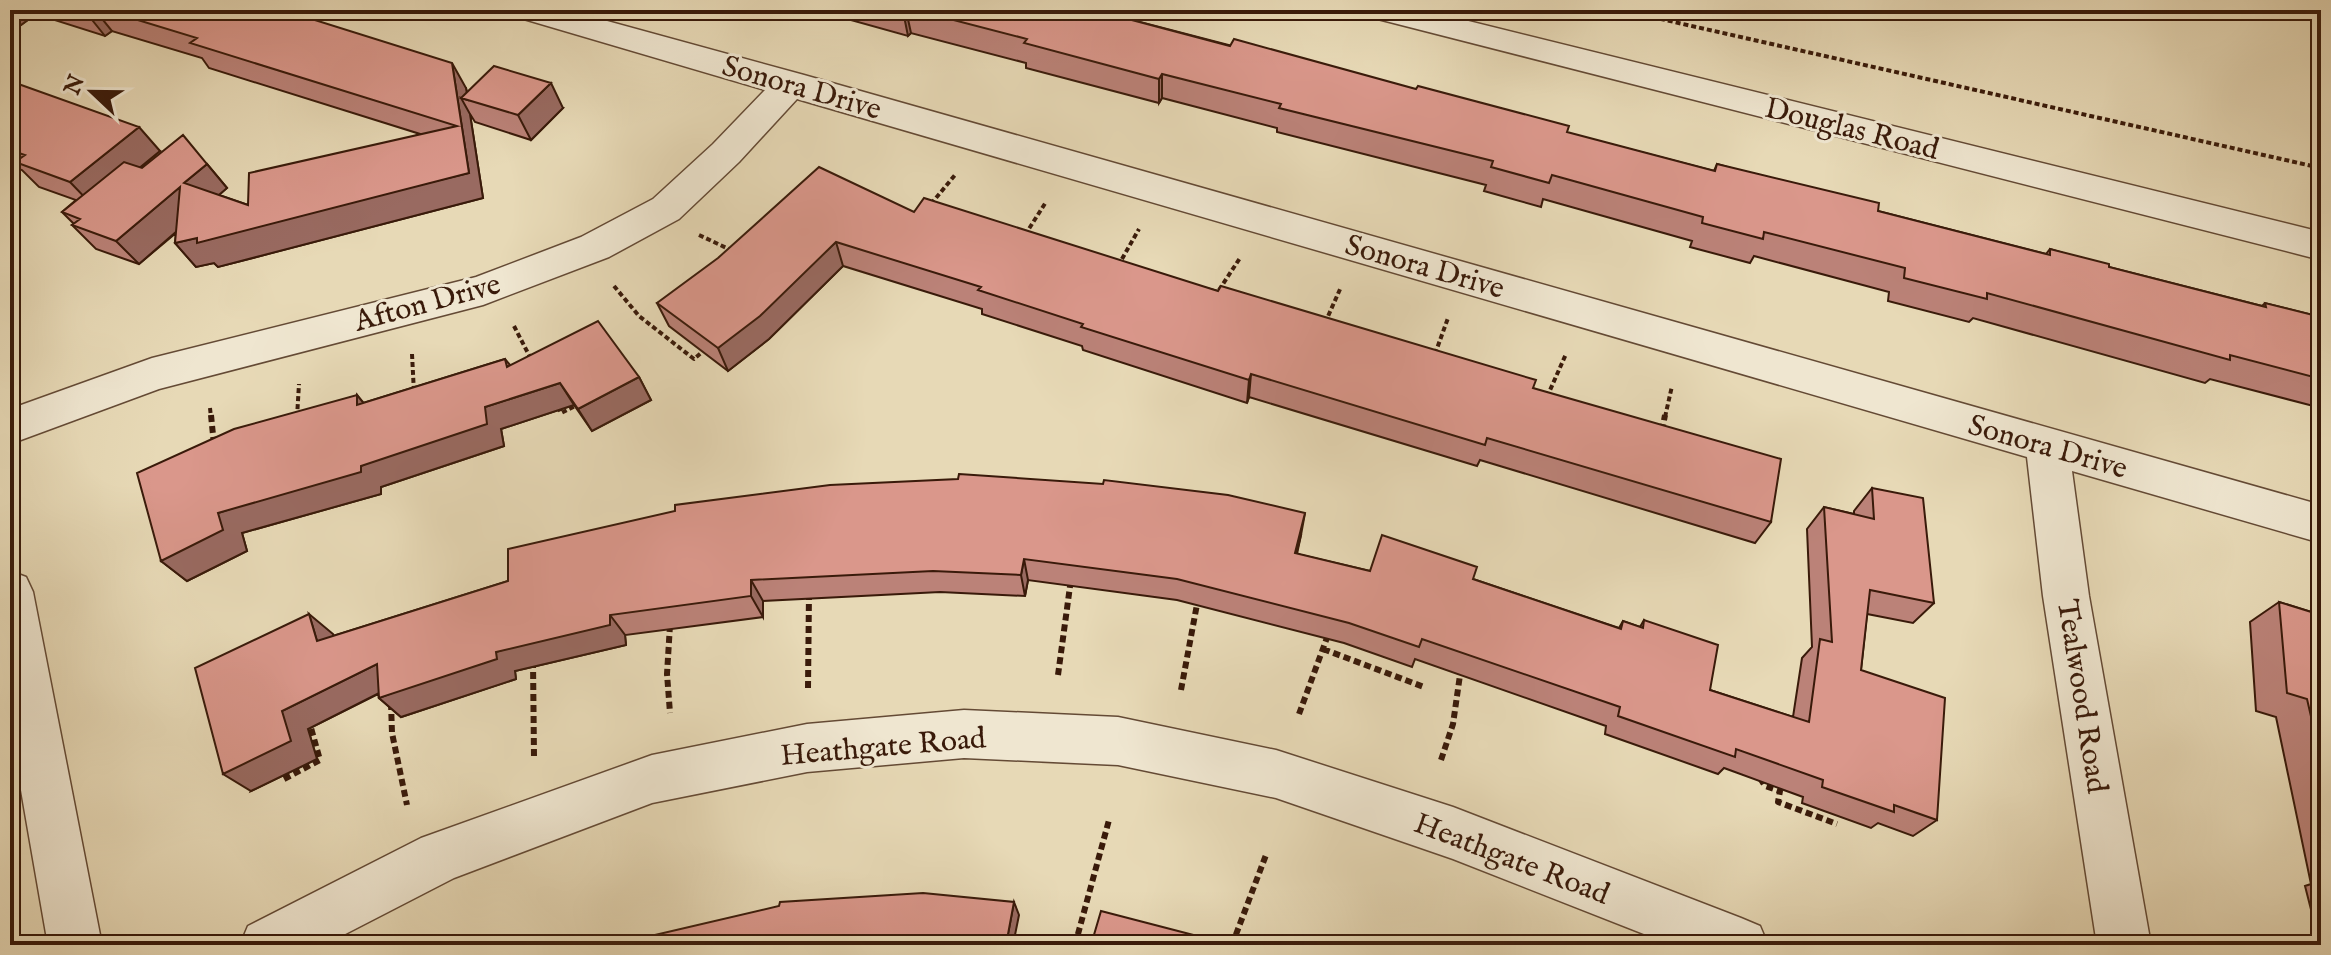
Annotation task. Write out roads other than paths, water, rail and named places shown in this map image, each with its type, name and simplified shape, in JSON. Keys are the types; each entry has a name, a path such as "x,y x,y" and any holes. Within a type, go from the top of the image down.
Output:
{"street":[{"name":"Sonora Drive","path":"529,10 2321,524"},
{"name":"Douglas Road","path":"1382,10 2321,246"},
{"name":"Afton Drive","path":"10,427 152,374 483,290 595,247 666,209 726,153 792,83"},
{"name":"Tealwood Road","path":"2047,446 2066,596 2124,945"},
{"path":"10,592 75,945"},
{"name":"Heathgate Road","path":"267,945 440,857 652,779 807,748 964,734 1118,741 1276,774 1453,833 1741,945"}]}
